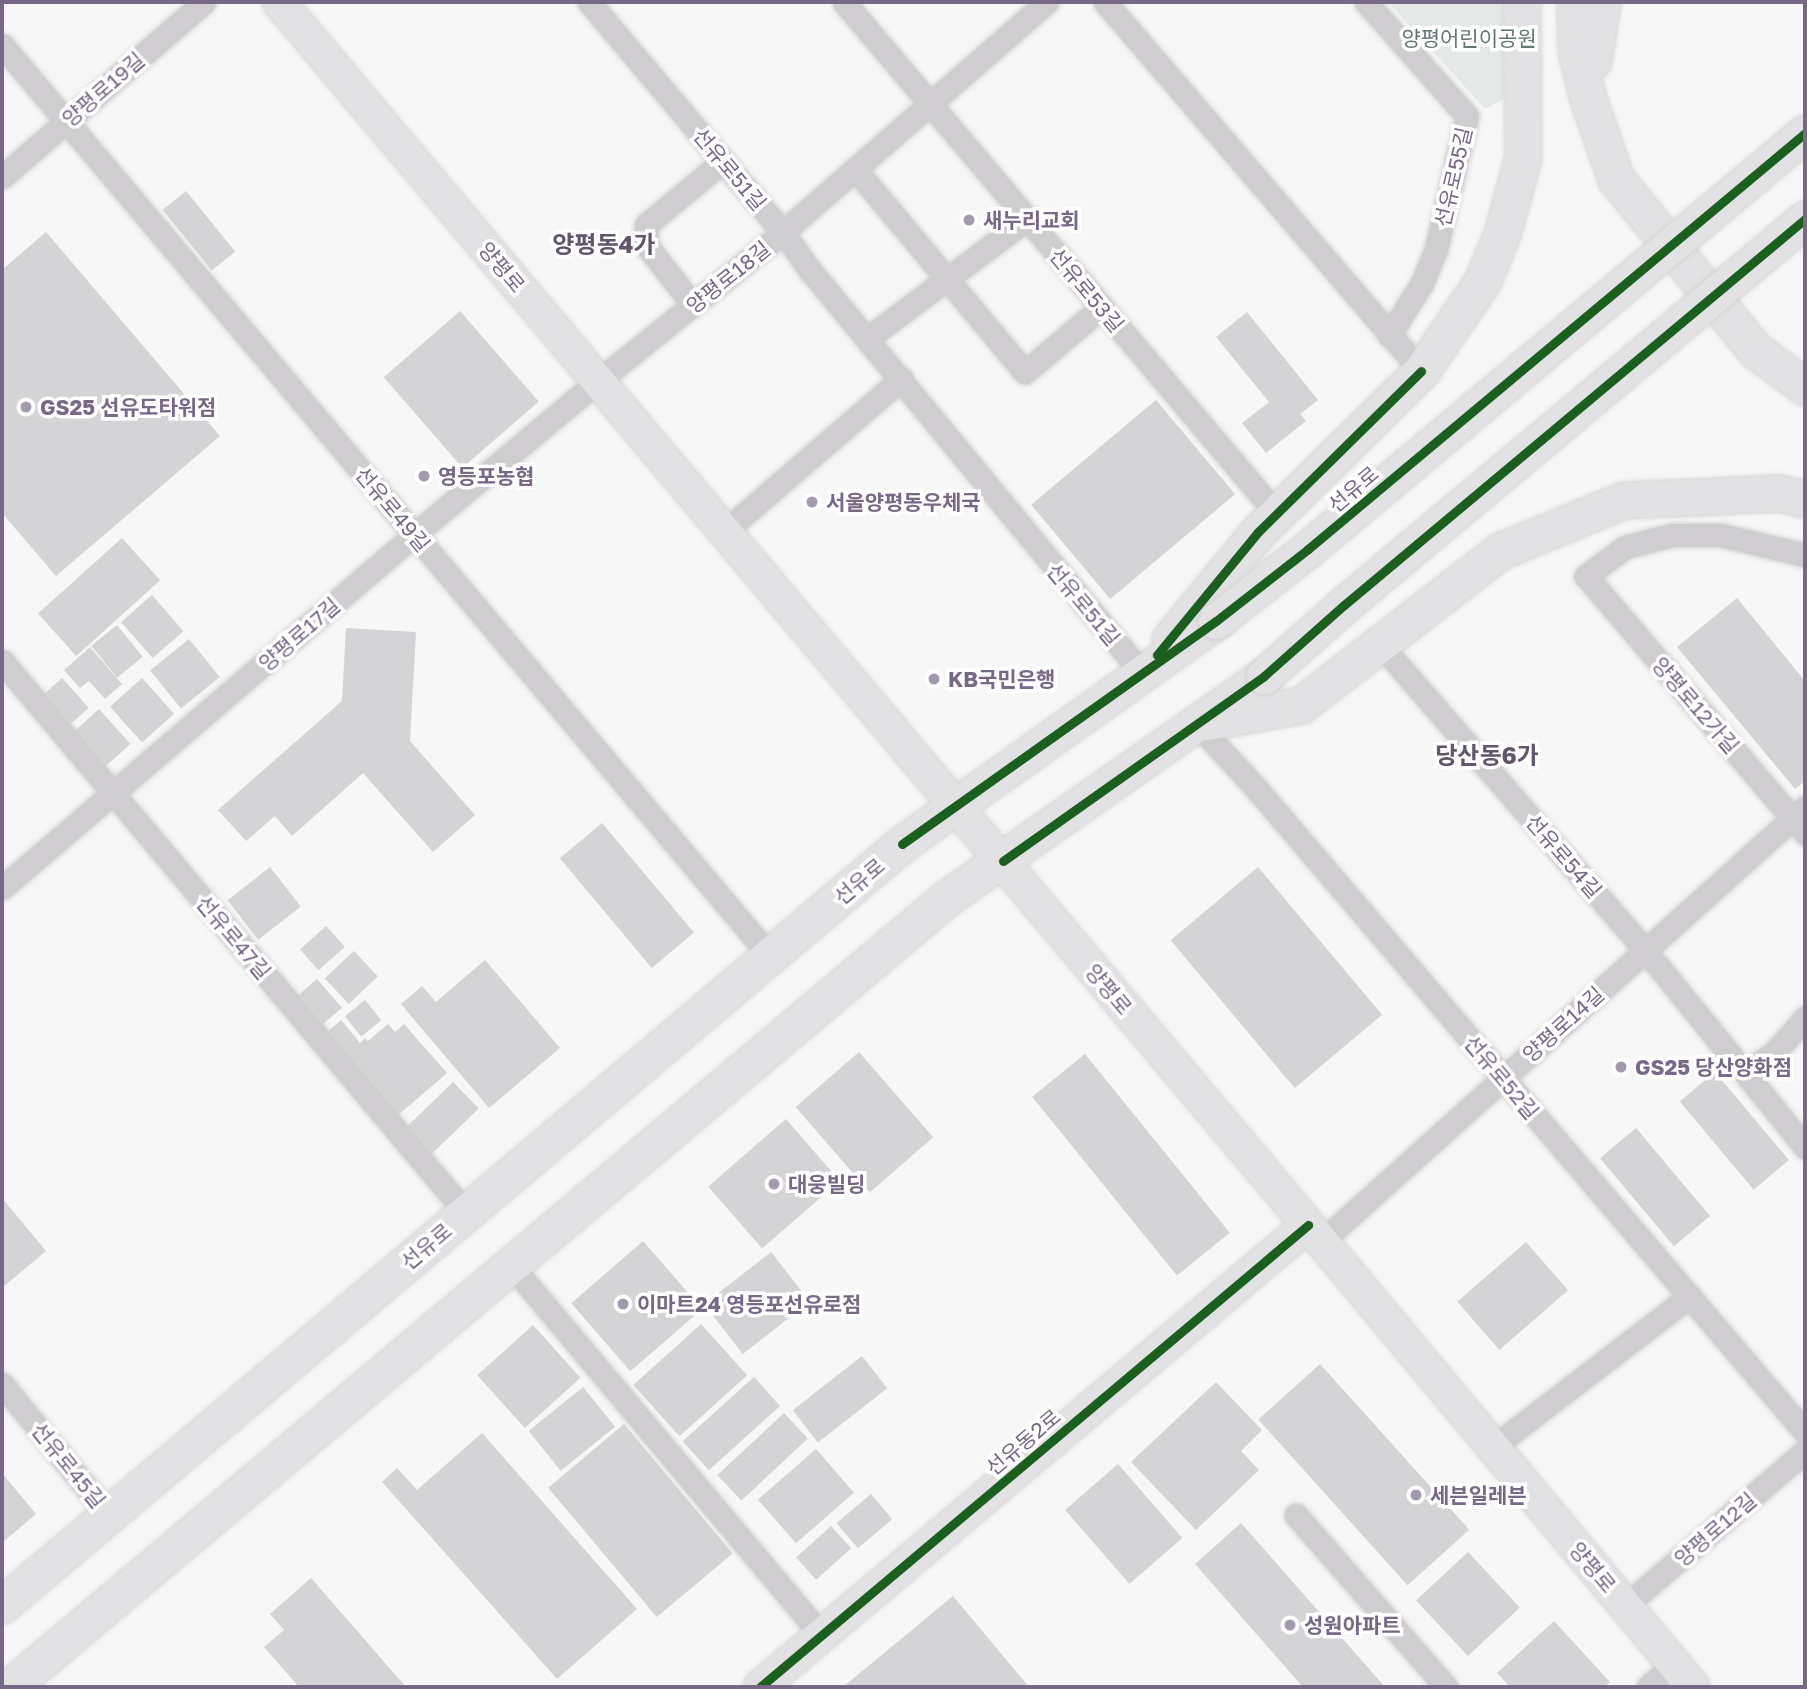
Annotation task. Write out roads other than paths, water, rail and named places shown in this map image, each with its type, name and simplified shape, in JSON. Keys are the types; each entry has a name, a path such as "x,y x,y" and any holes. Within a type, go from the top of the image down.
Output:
{"main road":[{"name":"양평로","path":"279,2 1003,861 1683,1676"},
{"path":"1142,674 1276,513 1421,371 1482,282 1503,234 1523,157 1522,2"},
{"path":"1574,2 1576,50 1588,99 1616,179 1755,349 1805,387"},
{"path":"1588,99 1602,2"},
{"name":"선유로","path":"2,1605 902,844 1216,621 1308,549 1805,133"},
{"path":"10,1687 947,898 1264,676 1344,605 1805,219"},
{"path":"1197,724 1301,705 1500,551 1623,500 1779,493 1805,499"},
{"name":"선유동2로","path":"760,1687 1315,1233"}],"street":[{"name":"양평로19길","path":"2,177 204,2"},
{"name":"선유로51길","path":"589,2 783,232 809,270 868,338 1142,674"},
{"name":"선유로53길","path":"845,2 929,105 1276,513"},
{"name":"양평로18길","path":"598,381 783,232 1047,2"},
{"path":"1105,2 1421,371"},
{"name":"선유로55길","path":"1366,2 1467,116 1436,249 1422,283 1389,336"},
{"name":"선유로49길","path":"6,60 66,121 770,956"},
{"path":"693,305 647,246 646,225 723,161"},
{"path":"855,169 1024,372 1102,307"},
{"path":"868,338 1027,219"},
{"path":"725,531 901,379"},
{"name":"양평로17길","path":"2,888 598,381"},
{"name":"양평로12가길","path":"1801,819 1586,576 1625,547 1672,535 1721,535 1805,555"},
{"name":"선유로54길","path":"1380,644 1645,950 1805,1147"},
{"name":"선유로47길","path":"2,661 466,1213"},
{"name":"선유로52길","path":"1197,724 1255,787 1805,1432"},
{"name":"양평로14길","path":"1315,1233 1503,1078 1645,950 1801,819"},
{"path":"1744,1072 1774,1053 1805,1018"},
{"path":"511,1265 822,1636"},
{"path":"1493,1447 1690,1296"},
{"name":"선유로45길","path":"2,1384 109,1515"},
{"name":"양평로12길","path":"1625,1606 1805,1451"},
{"path":"1296,1515 1447,1687"},
{"path":"1648,1687 1683,1676"}],"place":[{"name":"새누리교회","path":"969,220"},
{"name":"GS25 선유도타워점","path":"26,407"},
{"name":"영등포농협","path":"424,476"},
{"name":"서울양평동우체국","path":"812,502"},
{"name":"KB국민은행","path":"934,679"},
{"name":"GS25 당산양화점","path":"1621,1067"},
{"name":"대웅빌딩","path":"774,1184"},
{"name":"이마트24 영등포선유로점","path":"623,1304"},
{"name":"세븐일레븐","path":"1416,1495"},
{"name":"성원아파트","path":"1290,1625"}],"district":[{"name":"양평동4가","path":"604,244"},
{"name":"당산동6가","path":"1487,755"}],"park label":[{"name":"양평어린이공원","path":"1469,38"}]}
